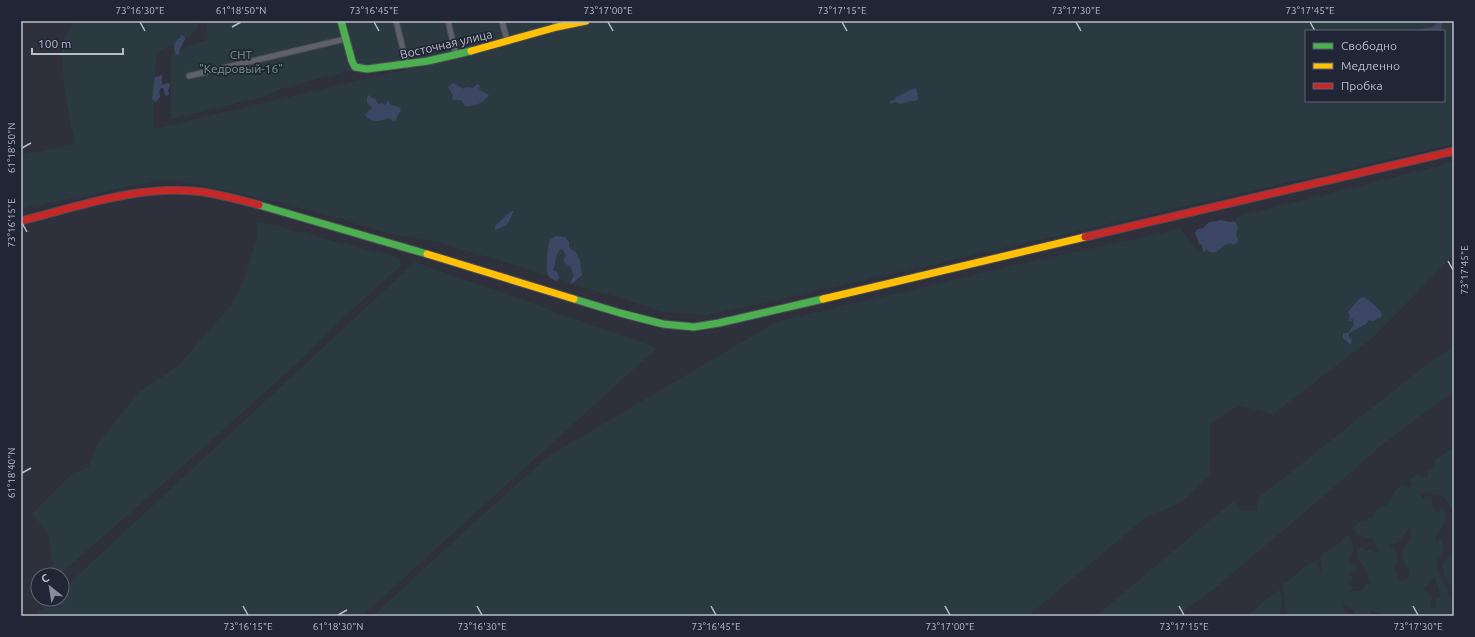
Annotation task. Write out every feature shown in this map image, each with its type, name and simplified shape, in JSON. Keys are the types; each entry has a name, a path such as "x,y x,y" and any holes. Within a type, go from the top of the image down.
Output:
{"street":[{"path":"189,76 345,39 340,21"},
{"path":"396,21 407,65"},
{"path":"448,21 456,55"},
{"path":"502,21 507,40"},
{"name":"Восточная улица","path":"345,39 355,67 367,69 407,65 456,55 556,24 586,21"},
{"path":"21,221 112,198 145,192 202,192 230,197 290,213 620,314 663,324 694,327 719,323 1454,151"}],"green space":[{"path":"73,21 198,21 198,27 189,37 156,53 153,129 465,56 600,21 1454,21 1454,144 773,301 705,315 664,312 439,242 382,232 318,212 202,185 177,181 155,181 21,209 21,155 75,144 65,94 61,46"},
{"name":"СНТ \"Кедровый-16\"","path":"206,21 595,21 460,56 398,69 346,71 281,89 262,97 171,119 171,54 208,39"},
{"path":"1454,162 1454,255 1370,340 1273,414 1239,405 1210,424 1210,475 1181,503 1146,517 1028,616 373,616 480,517 549,456 776,322 1029,262 1181,229 1198,252 1214,249 1228,238 1237,217"},
{"path":"257,221 399,258 401,266 346,315 304,357 68,567 52,567 53,565 47,531 32,514 73,473 88,468 96,446 139,392 177,367 232,304 244,280 257,238"},
{"path":"415,262 657,348 362,616 34,616 44,607 70,607 70,583"},
{"path":"1454,346 1454,392 1430,408 1382,445 1215,588 1177,616 1096,616 1233,501 1241,510 1257,511 1258,498 1421,369"},
{"path":"1454,447 1454,512 1446,499 1443,497 1432,494 1418,493 1423,499 1432,498 1432,505 1437,514 1442,507 1447,517 1435,539 1436,543 1442,539 1443,548 1441,557 1437,555 1437,561 1439,572 1447,587 1449,598 1454,600 1454,616 1379,616 1379,613 1370,610 1371,616 1363,616 1360,612 1356,616 1352,609 1343,603 1344,611 1352,616 1286,616 1283,585 1306,566 1315,561 1322,574 1320,560 1321,555 1340,543 1346,535 1351,537 1353,546 1353,551 1349,559 1351,565 1358,566 1355,571 1350,574 1353,581 1347,581 1352,587 1348,593 1361,591 1366,584 1371,584 1365,568 1358,559 1357,548 1364,547 1366,551 1370,549 1375,553 1379,551 1373,539 1358,535 1353,529 1359,522 1367,521 1368,518 1374,516 1376,509 1389,503 1398,487 1402,485 1410,488 1412,484 1409,479 1418,474 1428,478 1427,469 1433,469 1435,460","holes":["1411,526 1410,541 1402,549 1403,561 1410,571 1408,579 1401,581 1393,568 1398,560 1396,551 1389,544 1398,542","1434,577 1441,599 1436,596 1436,606 1430,609 1432,596 1423,590"]},
{"path":"1454,555 1454,586 1446,580 1443,563 1449,556"},
{"path":"1280,590 1282,597 1281,615 1247,616 1269,597"}],"water":[{"path":"1438,22 1442,23 1441,30 1416,30 1433,27"},
{"path":"181,35 184,36 185,39 179,54 177,55 174,50 174,46"},
{"path":"162,75 162,85 167,83 170,84 168,90 169,94 167,96 165,95 163,88 161,88 159,91 160,97 156,102 152,99 155,77"},
{"path":"453,83 464,89 466,87 473,88 477,84 480,86 480,90 489,95 478,104 465,106 461,100 453,100 453,95 448,87"},
{"path":"915,88 917,90 918,99 915,101 900,104 895,102 892,104 890,103 890,101 894,100 896,97"},
{"path":"369,95 372,98 375,98 378,104 382,103 385,105 387,104 386,102 388,100 391,105 399,107 401,110 396,120 394,121 388,118 375,121 369,119 365,114 372,108 367,103 367,97"},
{"path":"511,211 514,211 507,225 495,230 495,226"},
{"path":"1220,220 1230,222 1234,221 1238,226 1236,236 1238,240 1237,243 1233,245 1231,243 1225,245 1216,252 1210,252 1207,250 1203,252 1202,245 1199,244 1195,233 1198,229 1204,228 1210,222"},
{"path":"555,236 565,237 569,242 569,247 575,251 580,261 582,275 572,284 570,283 574,275 570,266 563,260 566,255 561,249 556,256 553,270 557,272 559,278 557,281 549,277 547,270 547,259 549,243"},
{"path":"1364,297 1382,313 1381,317 1373,321 1369,320 1366,324 1349,333 1349,338 1352,339 1351,345 1343,338 1343,333 1348,333 1354,325 1353,319 1349,321 1350,316 1348,312 1359,299"}],"traffic: fast":[{"path":"341,21 355,67 367,69 428,61 471,51"},
{"path":"259,205 427,254"},
{"path":"574,299 663,324 694,327 719,323 823,299"}],"traffic: slow":[{"path":"471,51 557,27 586,21"},
{"path":"823,299 1085,237"},
{"path":"427,254 574,299"}],"traffic: jam":[{"path":"1085,237 1454,151"},
{"path":"21,221 88,203 157,191 180,190 203,192 259,205"}]}
